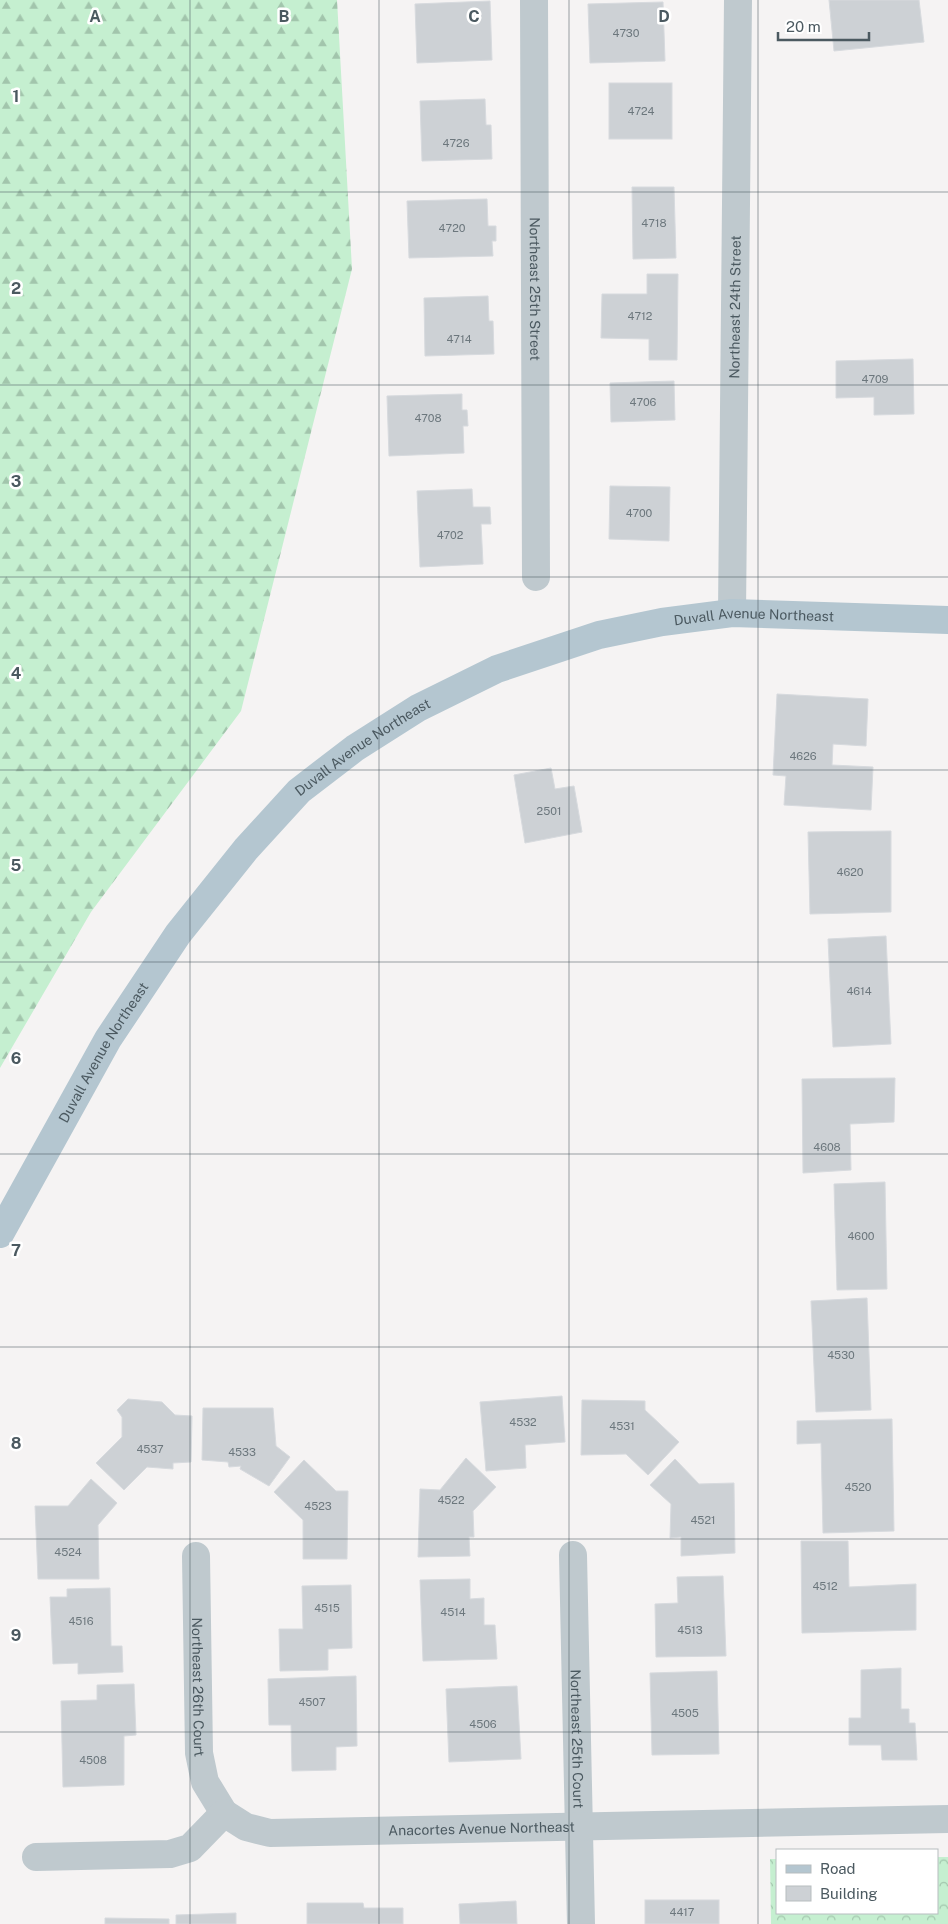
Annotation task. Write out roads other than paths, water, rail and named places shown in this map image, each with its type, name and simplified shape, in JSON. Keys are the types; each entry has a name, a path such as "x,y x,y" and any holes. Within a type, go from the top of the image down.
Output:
{"main road":[{"name":"Duvall Avenue Northeast","path":"0,1234 108,1039 178,934 246,849 299,791 355,748 418,708 497,669 599,634 662,622 732,613 948,620"}],"street":[{"name":"Northeast 25th Street","path":"534,0 536,577"},
{"name":"Northeast 24th Street","path":"732,613 738,0"},
{"name":"Northeast 25th Court","path":"573,1555 581,1924"},
{"name":"Northeast 26th Court","path":"196,1556 199,1753 206,1782 224,1813"},
{"name":"Anacortes Avenue Northeast","path":"224,1813 246,1827 270,1833 948,1820"},
{"path":"36,1857 170,1854 190,1848 224,1813"}]}
